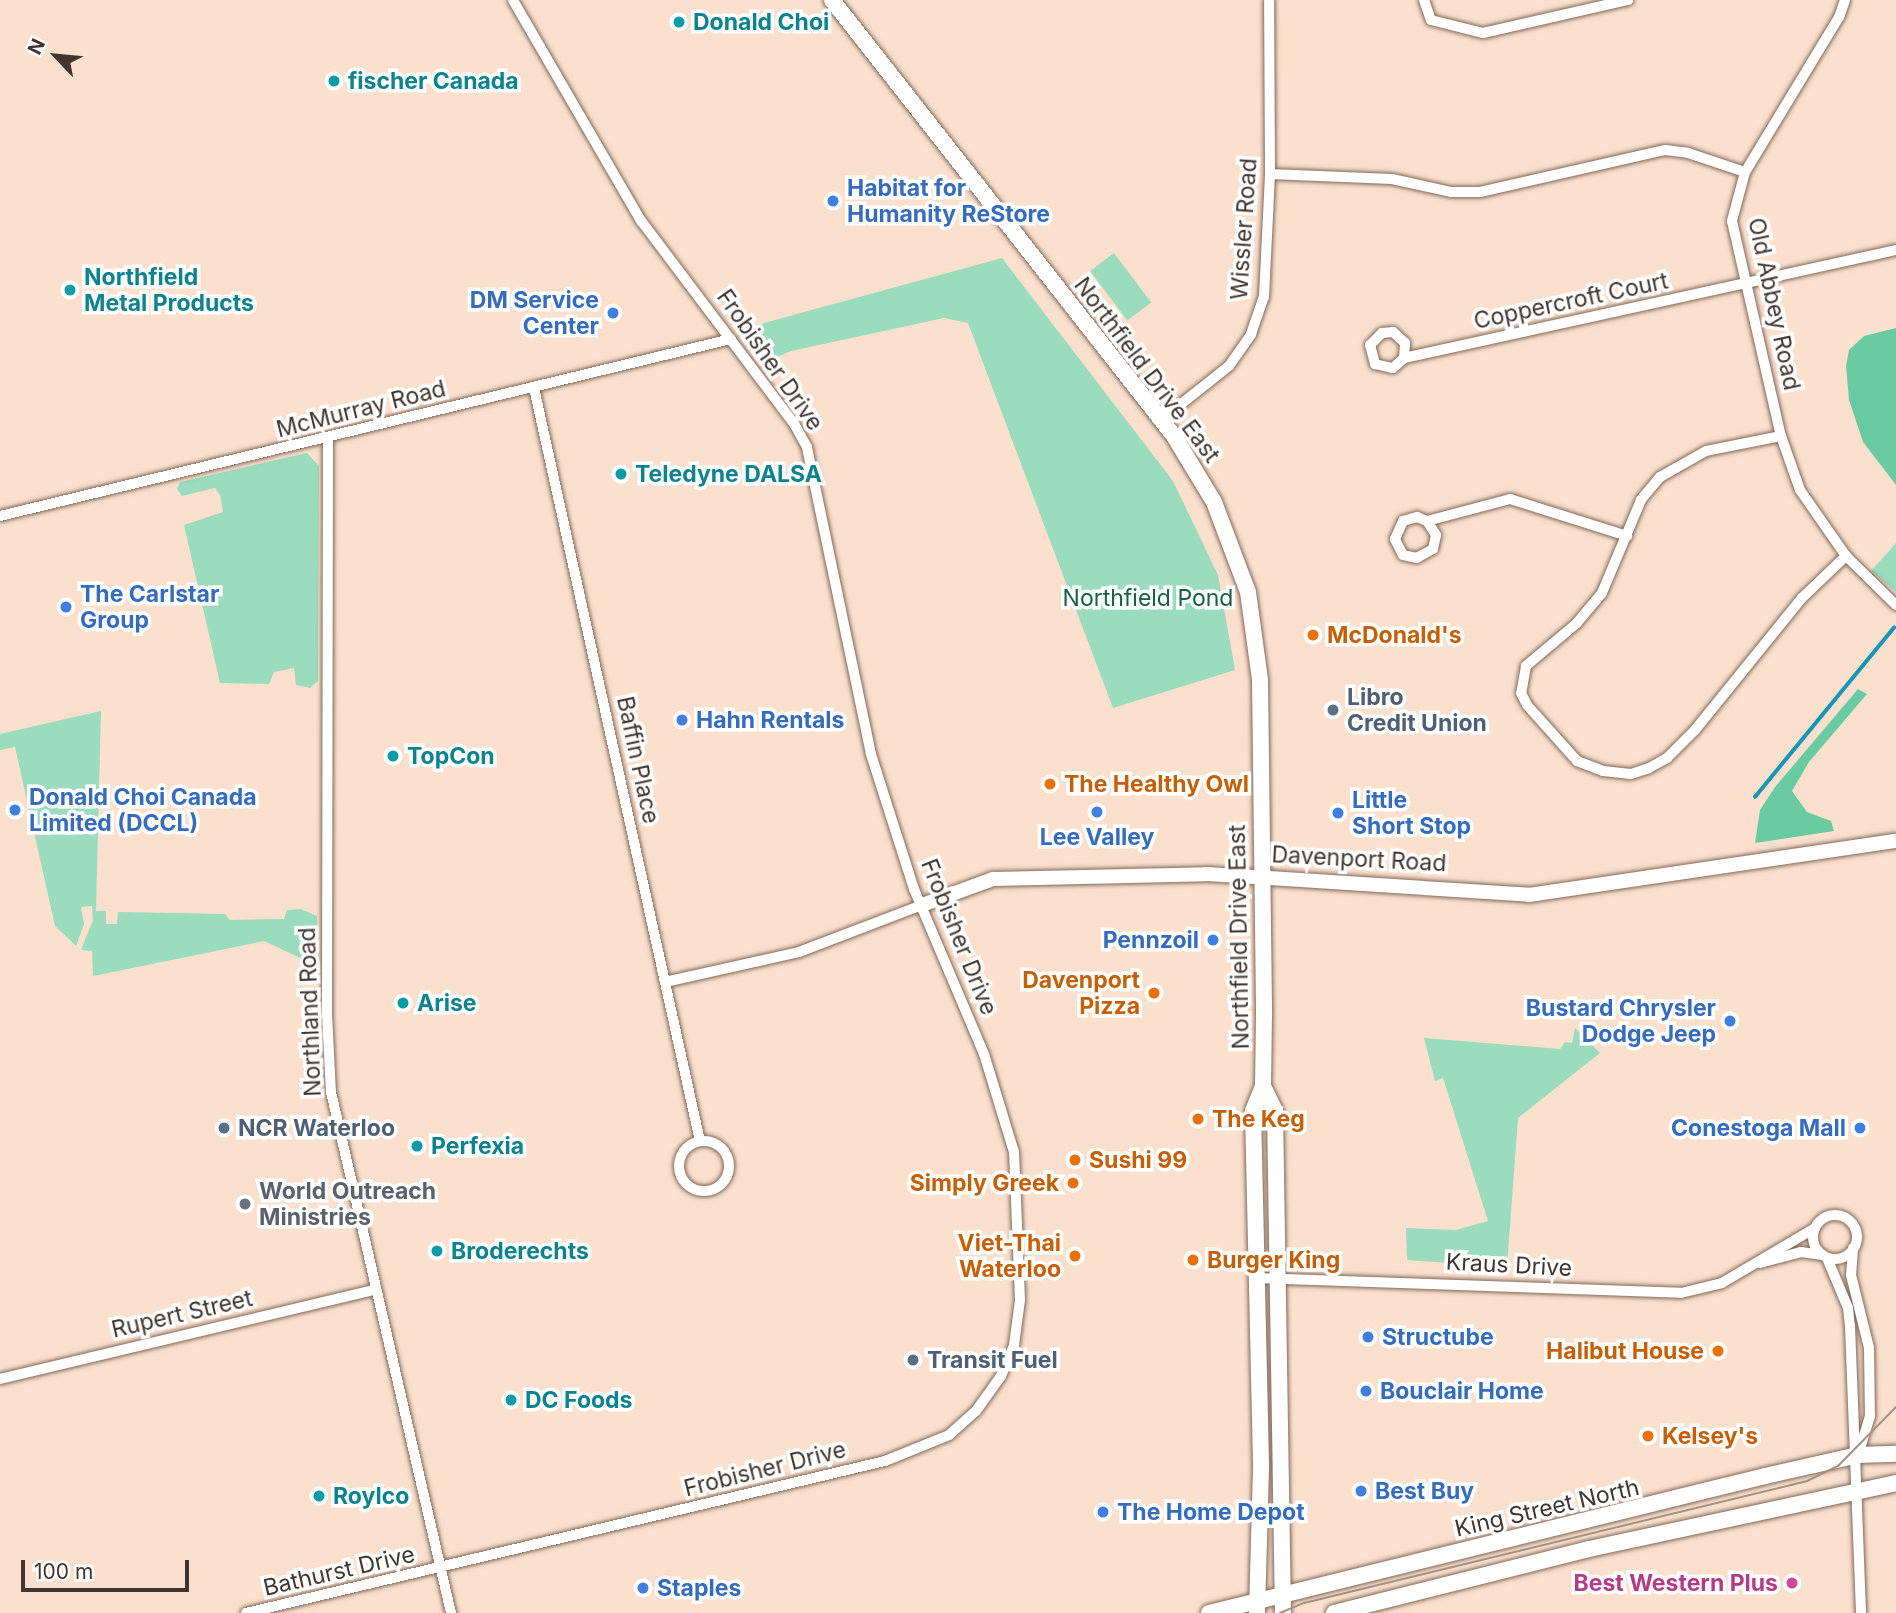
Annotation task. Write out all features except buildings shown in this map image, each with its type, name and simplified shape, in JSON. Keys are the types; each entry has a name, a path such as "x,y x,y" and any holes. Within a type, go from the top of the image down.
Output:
{"main road":[{"name":"Northfield Drive East","path":"832,0 1161,420 1214,502 1248,592 1260,680 1263,1086 1253,1111 1261,1468 1258,1607"},
{"name":"Northfield Drive East","path":"1263,1086 1275,1111 1283,1613"},
{"name":"King Street North","path":"1209,1613 1258,1607 1283,1595 1858,1455 1896,1454"},
{"path":"1334,1613 1588,1549 1896,1483"}],"street":[{"name":"Frobisher Drive","path":"441,1569 886,1461 949,1435 976,1411 1001,1376 1014,1345 1020,1300 1018,1193 1008,1127 984,1054 922,905 871,754 818,485 807,447 731,339 641,221 513,0"},
{"name":"Wissler Road","path":"1161,420 1229,366 1251,334 1267,278 1270,174 1269,0"},
{"path":"1424,0 1431,20 1483,33 1628,0"},
{"name":"Old Abbey Road","path":"1845,0 1839,17 1745,172 1732,221 1781,436 1800,490 1846,556 1896,606"},
{"path":"1270,174 1392,179 1451,192 1480,192 1665,150 1688,153 1745,172"},
{"name":"Coppercroft Court","path":"1405,358 1896,250"},
{"name":"McMurray Road","path":"0,516 731,339"},
{"name":"Baffin Place","path":"534,388 700,1141"},
{"path":"1781,436 1706,452 1680,462 1641,500 1602,593 1577,623 1536,655 1520,679 1527,705 1546,730 1577,761 1603,771 1631,774 1667,758 1802,598 1846,556"},
{"name":"Northland Road","path":"328,438 330,1079 374,1290 451,1613"},
{"path":"1427,520 1510,499 1627,536"},
{"name":"Davenport Road","path":"665,982 799,952 971,884 1006,877 1261,876 1529,895 1896,841"},
{"path":"700,1141 718,1145 729,1161 723,1184 708,1191 687,1185 678,1168 685,1149 700,1141"},
{"path":"1858,1455 1870,1416 1869,1348 1851,1275 1856,1231 1845,1218 1830,1216 1815,1228 1814,1243 1825,1256 1848,1308 1858,1455 1861,1613"},
{"name":"Kraus Drive","path":"1255,1279 1428,1281 1661,1294 1714,1285 1754,1265 1815,1228"},
{"path":"1825,1256 1842,1258 1853,1248"},
{"name":"Kraus Drive","path":"1754,1265 1801,1252 1825,1256"},
{"name":"Rupert Street","path":"0,1379 374,1290"},
{"name":"Bathurst Drive","path":"246,1613 441,1569"}],"green space":[{"path":"1114,253 1151,303 1127,321 1090,271"},
{"name":"Northfield Pond","path":"1002,258 1173,481 1218,575 1235,670 1113,708 968,323 944,318 791,351 765,362 746,336 764,323"},
{"path":"1896,328 1896,485 1863,442 1849,400 1846,366 1849,350 1864,336"},
{"path":"307,453 319,466 318,681 310,688 296,685 294,668 274,672 269,684 220,683 184,525 223,512 220,495 215,488 182,496 177,489 180,482"},
{"path":"1896,543 1896,592 1871,571"},
{"path":"1858,689 1867,694 1809,762 1792,791 1807,812 1831,821 1834,831 1755,843 1760,810 1775,787"},
{"path":"101,711 96,911 106,911 106,924 117,924 118,912 225,914 230,920 284,919 287,910 301,909 317,916 317,960 309,962 264,941 93,976 92,951 81,950 93,920 92,906 81,907 84,924 76,946 55,926 15,747 0,750 0,734"},
{"path":"1575,1028 1600,1053 1518,1118 1507,1267 1407,1260 1406,1228 1456,1230 1488,1221 1443,1078 1435,1081 1424,1038 1560,1049 1565,1042 1572,1043"}],"waterway":[{"path":"1755,797 1894,628"}],"tram line":[{"path":"1280,1613 1304,1603 1807,1481 1838,1466 1896,1407"}],"place":[{"name":"Donald Choi","path":"679,22"},
{"name":"fischer Canada","path":"334,81"},
{"name":"Habitat for Humanity ReStore","path":"833,201"},
{"name":"Northfield Metal Products","path":"70,290"},
{"name":"DM Service Center","path":"613,313"},
{"name":"Teledyne DALSA","path":"621,474"},
{"name":"The Carlstar Group","path":"66,607"},
{"name":"McDonald's","path":"1313,635"},
{"name":"Libro Credit Union","path":"1333,710"},
{"name":"Hahn Rentals","path":"682,720"},
{"name":"TopCon","path":"393,756"},
{"name":"The Healthy Owl","path":"1050,784"},
{"name":"Donald Choi Canada Limited (DCCL)","path":"15,810"},
{"name":"Lee Valley","path":"1097,812"},
{"name":"Little Short Stop","path":"1338,813"},
{"name":"Pennzoil","path":"1213,940"},
{"name":"Davenport Pizza","path":"1154,993"},
{"name":"Arise","path":"403,1003"},
{"name":"Bustard Chrysler Dodge Jeep","path":"1730,1021"},
{"name":"The Keg","path":"1198,1119"},
{"name":"NCR Waterloo","path":"224,1128"},
{"name":"Conestoga Mall","path":"1860,1128"},
{"name":"Perfexia","path":"417,1146"},
{"name":"Sushi 99","path":"1075,1160"},
{"name":"Simply Greek","path":"1073,1183"},
{"name":"World Outreach Ministries","path":"245,1204"},
{"name":"Broderechts","path":"437,1251"},
{"name":"Viet-Thai Waterloo","path":"1075,1256"},
{"name":"Burger King","path":"1193,1260"},
{"name":"Structube","path":"1368,1337"},
{"name":"Halibut House","path":"1718,1351"},
{"name":"Transit Fuel","path":"913,1360"},
{"name":"Bouclair Home","path":"1366,1391"},
{"name":"DC Foods","path":"511,1400"},
{"name":"Kelsey's","path":"1648,1436"},
{"name":"Best Buy","path":"1361,1491"},
{"name":"Roylco","path":"319,1496"},
{"name":"The Home Depot","path":"1103,1512"},
{"name":"Best Western Plus","path":"1792,1583"},
{"name":"Staples","path":"643,1588"}]}
